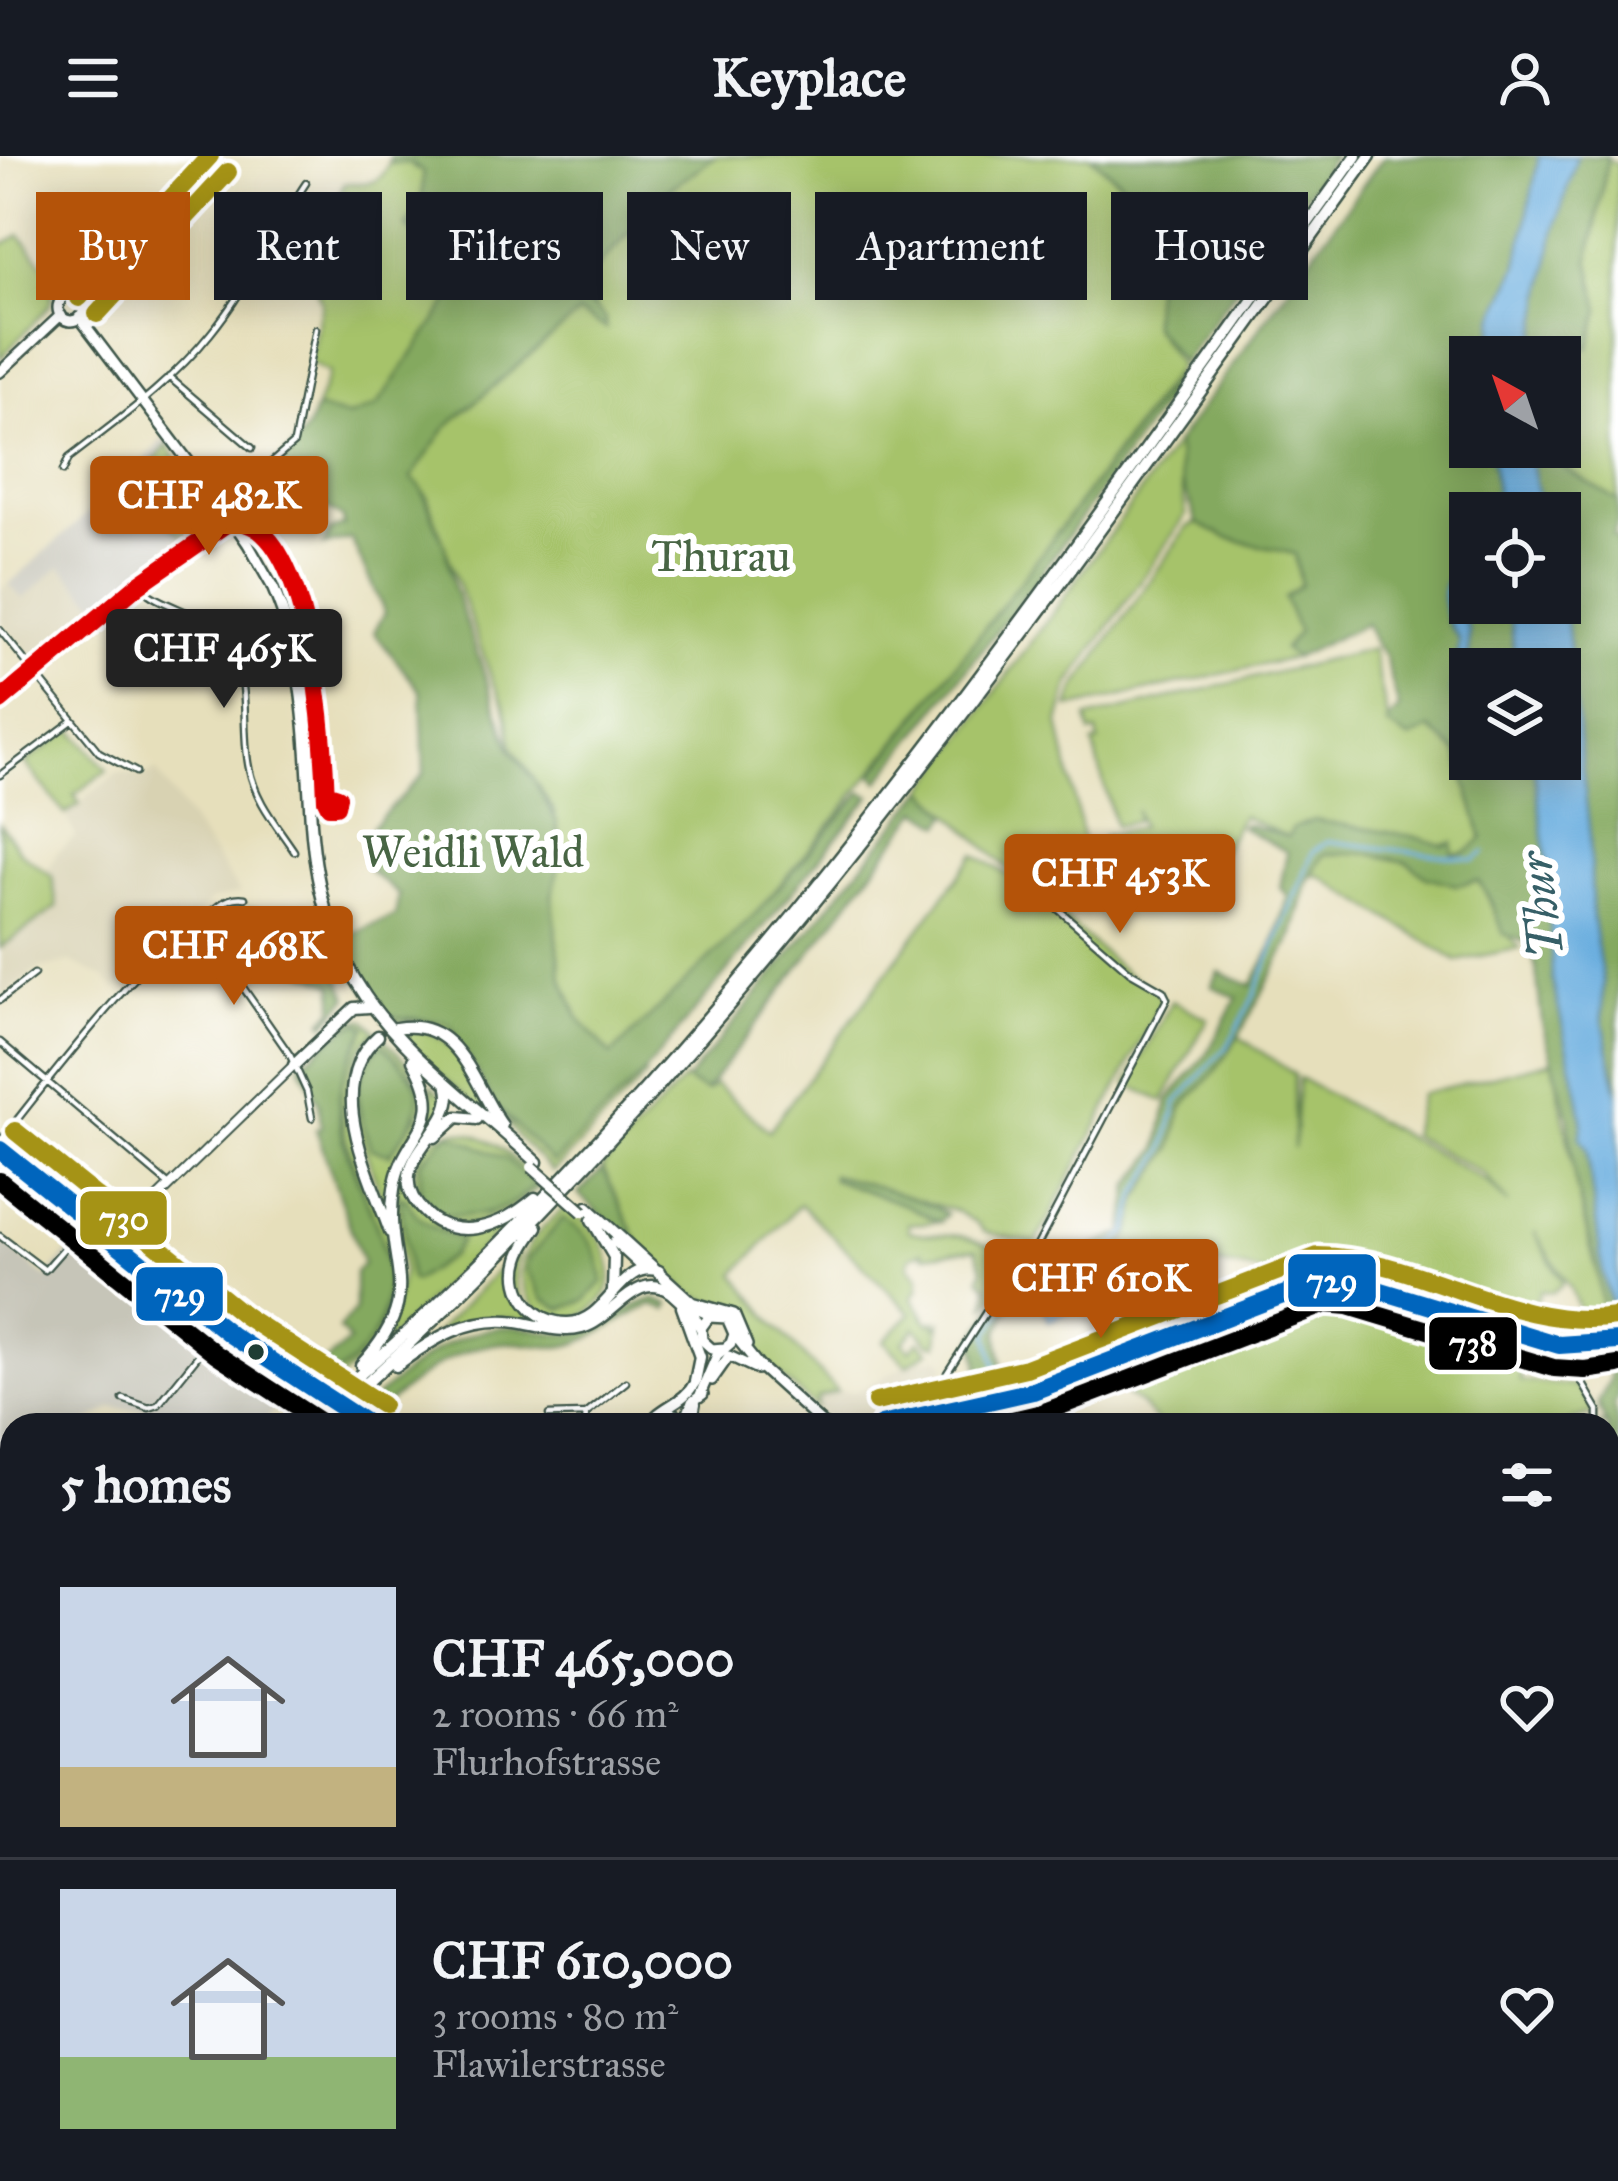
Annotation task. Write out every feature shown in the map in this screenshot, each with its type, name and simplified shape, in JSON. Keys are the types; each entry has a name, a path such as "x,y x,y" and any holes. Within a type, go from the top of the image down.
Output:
{"highway":[{"path":"321,1413 572,1167 707,1017 882,801 1356,156"},
{"path":"352,1397 569,1187 736,1000 909,786 1370,156"},
{"path":"273,588 299,673 316,870 346,967 370,1008 413,1060 534,1164 670,1292"},
{"path":"294,1065 356,1006 370,1008"},
{"path":"396,1028 424,1028 452,1043 534,1164"},
{"path":"378,1036 360,1057 351,1103 398,1258"},
{"path":"319,1413 390,1327 400,1294 392,1201 396,1177 429,1106 428,1091 413,1060"},
{"path":"449,1092 448,1108 417,1154 410,1183 417,1204 438,1222 460,1229 481,1227 513,1214 572,1167"},
{"path":"449,1092 515,1142"},
{"path":"417,1154 457,1117 477,1119"},
{"path":"569,1187 522,1250 519,1289 536,1312 557,1322 589,1318 629,1275 644,1268 658,1271"},
{"path":"587,1213 616,1266 610,1300"},
{"path":"587,1213 692,1303 701,1328"},
{"path":"638,1253 644,1268"},
{"path":"624,1299 644,1268"},
{"path":"326,1413 429,1342 464,1326 504,1321 574,1330 598,1321 645,1284 656,1284 713,1316"},
{"path":"692,1303 700,1357 695,1382"}],"main road":[{"path":"177,192 210,156"},
{"path":"0,373 61,315 62,300"},
{"path":"79,317 80,300"},
{"path":"61,315 69,320 79,317"},
{"path":"79,317 217,499 273,588"},
{"path":"112,1241 294,1065"},
{"path":"0,1146 221,1327 351,1413"},
{"path":"936,1413 1034,1391 1322,1280 1352,1282 1574,1346 1617,1341"},
{"path":"692,1303 734,1314 763,1370"},
{"path":"763,1370 727,1318 713,1316 701,1328 708,1347 726,1347 763,1370 811,1413"},
{"path":"699,1396 717,1355 734,1334"},
{"path":"685,1413 708,1347"},
{"path":"687,1413 729,1356 763,1370"},
{"path":"657,1413 685,1398 695,1382"}],"street":[{"path":"64,471 69,458 169,377 222,319 306,183"},
{"path":"167,563 296,440 316,329"},
{"path":"169,377 252,448"},
{"path":"0,701 138,585 233,519 266,488 296,480"},
{"path":"233,519 252,522 267,535 305,623 317,685 326,793"},
{"path":"138,585 152,597 208,622 232,650 242,679 252,779 261,802 294,850"},
{"path":"0,630 99,752 136,772"},
{"path":"0,775 73,720"},
{"path":"0,1146 130,982 184,931 201,927 225,902 245,898"},
{"path":"950,1410 944,1382 947,1373 1000,1290 1028,1263 1167,999 1058,909"},
{"path":"201,927 294,1065 313,1118"},
{"path":"0,1000 34,974"},
{"path":"0,1042 169,1185"},
{"path":"0,1236 45,1270 88,1221"},
{"path":"123,1399 149,1408 158,1405 221,1327"},
{"path":"1574,1346 1580,1379 1598,1413"},
{"path":"587,1413 626,1382"}],"shaded area":[{"path":"163,438 207,512 102,610 60,566 23,599 9,584 135,471"},
{"path":"60,566 102,610 39,666 0,620 0,589 9,584 23,598"},
{"path":"156,770 240,893 212,900 116,990 103,977 70,962 39,969 0,998 0,949 57,907 48,870 57,852 76,837 65,814 118,772 144,776"},
{"path":"0,1238 46,1278 68,1252 131,1300 150,1278 295,1387 272,1413 150,1413 113,1408 104,1413 0,1413"},
{"path":"938,1357 946,1363 942,1373 945,1413 822,1413 817,1408 817,1398 856,1391 910,1363"}],"green space":[{"name":"Weidli Wald","path":"390,156 716,156 666,192 627,192 627,235 603,261 603,192 422,192 423,172 411,163 389,163"},
{"name":"Thurau","path":"716,156 1090,156 1131,192 1111,192 1111,300 1154,300 1152,325 1179,366 1016,589 840,813 759,910 611,1056 578,1017 561,975 552,894 560,837 553,809 513,748 505,706 426,494 407,479 447,426 579,312 605,327 592,300 603,300 603,261 627,235 627,300 791,300 791,192 666,192"},
{"path":"1090,156 1334,156 1308,192 1132,192"},
{"path":"1384,156 1539,156 1518,265 1495,318 1494,336 1449,336 1449,468 1493,468 1496,492 1449,492 1446,620 1460,641 1459,648 1449,648 1449,745 1430,729 1409,739 1388,726 1399,709 1385,656 1366,624 1294,658 1284,649 1298,632 1284,598 1301,585 1295,554 1227,538 1197,523 1180,477 1176,443 1280,300 1308,300 1308,261"},
{"path":"1577,156 1608,156 1589,260 1600,310 1589,349 1581,345 1581,336 1536,336 1554,231"},
{"path":"1608,159 1618,165 1618,501 1565,468 1581,468 1581,344 1589,348 1600,310 1589,260"},
{"path":"389,163 411,163 423,172 422,192 406,192 406,300 451,300 377,406 361,414 340,415 316,408 329,373 309,362 321,300 382,300 382,192 341,192 344,183 377,180"},
{"path":"20,235 36,255 36,300 51,300 0,359 0,246"},
{"name":"Weidli Wald","path":"450,300 586,300 606,319 606,328 579,313 447,426 411,478 421,487 445,547 454,588 511,749 557,822 559,865 552,895 561,975 578,1017 611,1055 759,910 862,792 871,796 643,1074 553,1163 493,1103 447,1023 397,1017 377,1006 344,937 395,916 399,895 370,871 372,827 424,774 421,692 374,632 385,613 351,539 324,545 331,530 344,526 343,518 302,494 278,489 235,506 229,500 292,449 316,408 347,417 377,406"},
{"path":"1153,300 1228,300 1182,363 1152,325"},
{"path":"1176,376 1181,378 1032,586 879,782 873,775"},
{"path":"1176,443 1186,515 1069,685 1059,723 1083,840 1057,892 1039,896 1127,974 1160,993 1161,1003 1036,1243 984,1232 956,1211 833,1175 833,1179 907,1205 939,1222 908,1224 909,1231 960,1236 1003,1250 1032,1249 985,1307 989,1288 980,1278 983,1269 976,1249 924,1255 923,1251 911,1256 908,1265 919,1277 912,1297 929,1324 935,1321 935,1327 940,1322 938,1344 929,1343 916,1328 903,1342 910,1350 919,1341 929,1351 907,1365 884,1341 911,1313 800,1204 735,1274 837,1391 817,1398 816,1408 757,1355 735,1310 691,1294 624,1235 636,1238 602,1167 684,1079 708,1091 715,1084 769,1131 975,854 1028,888 925,789"},
{"path":"168,445 207,512 181,536 167,523 173,515 138,478"},
{"path":"1532,468 1565,468 1618,501 1613,536 1618,538 1618,1093 1602,1016 1603,982 1592,914 1590,836 1581,764 1581,648 1566,648 1565,637 1564,624 1581,624 1581,492 1537,492"},
{"path":"1197,523 1227,538 1295,554 1301,585 1284,598 1299,632 1284,648 1294,658 1069,708 1075,689 1188,526"},
{"path":"1467,624 1512,624 1513,648 1469,648"},
{"path":"1373,649 1389,726 1430,729 1449,745 1449,780 1465,780 1483,839 1466,853 1452,855 1452,843 1442,845 1412,836 1288,837 1242,816 1207,880 1157,874 1131,862 1126,868 1096,854 1103,836 1141,827 1136,810 1137,821 1115,826 1093,743 1099,742 1097,732 1091,733 1087,718"},
{"path":"72,729 107,770 74,795 80,804 65,814 25,763"},
{"path":"1465,780 1536,780 1549,878 1552,979 1578,1093 1583,1124 1580,1138 1587,1148 1603,1274 1618,1333 1606,1335 1595,1258 1574,1177 1568,1116 1542,1023 1529,943 1503,934 1478,881 1456,885 1427,877 1407,862 1365,853 1324,854 1308,880 1292,937 1241,1032 1214,1073 1182,1107 1172,1148 1138,1199 1132,1228 1119,1254 1020,1295 998,1332 1003,1374 1011,1383 1035,1383 984,1397 972,1384 980,1372 974,1339 995,1305 1017,1282 1124,1232 1130,1186 1158,1149 1168,1100 1207,1054 1237,998 1212,986 1219,972 1252,986 1273,945 1288,895 1280,888 1287,852 1241,827 1245,824 1288,837 1293,828 1314,820 1445,846 1453,843 1453,855 1466,853 1483,839"},
{"path":"925,789 949,814 942,825 919,810 705,1091 686,1081"},
{"path":"0,824 21,853 52,876 57,907 0,948"},
{"path":"1365,853 1407,862 1427,877 1478,881 1520,948 1457,961 1318,875 1310,877 1324,854"},
{"path":"251,909 270,912 283,934 311,946 321,930 348,998 325,1024 334,1009 334,984 279,963"},
{"path":"1172,1001 1208,1019 1163,1101 1127,1084"},
{"path":"381,1014 392,1022 394,1017 447,1023 457,1034 454,1039 425,1024 393,1024 397,1029 434,1035 448,1045 498,1124 424,1061"},
{"path":"352,1019 365,1020 408,1063 425,1096 420,1125 402,1155 389,1220 357,1126 354,1085 362,1065 375,1033 371,1035 352,1070 348,1106 355,1143 393,1256 395,1293 379,1338 327,1390 308,1378 375,1334 389,1301 388,1266 349,1151 341,1112 344,1072 363,1034 300,1065","holes":["382,1043 418,1115 390,1154 362,1065"]},
{"path":"360,1023 366,1027 345,1073 339,1105 350,1159 380,1238 387,1292 376,1331 364,1348 324,1381 312,1374 349,1341 339,1329 355,1310 355,1272 363,1264 316,1129 321,1127 319,1103 300,1065 346,1027"},
{"path":"1238,1036 1294,1074 1294,1149 1299,1078 1484,1180 1508,1204 1484,1174 1411,1135 1420,1094 1553,1061 1600,1287 1605,1336 1589,1335 1571,1289 1534,1231 1563,1283 1553,1292 1540,1291 1529,1303 1522,1327 1318,1270 1291,1275 1290,1281 1225,1265 1182,1264 1117,1280 1108,1258 1132,1228 1138,1199 1172,1148 1182,1106 1214,1073"},
{"path":"381,1043 409,1073 419,1096 412,1120 390,1154 371,1149 358,1093 364,1069"},
{"path":"646,1076 553,1172 493,1103 553,1163"},
{"path":"431,1085 448,1101 415,1148 406,1179 442,1228 508,1223 384,1344 403,1273 395,1209 400,1175 433,1104"},
{"path":"455,1131 481,1137 542,1184 502,1213 469,1223 442,1219 424,1204 415,1183 417,1161 430,1143","holes":["449,1134 535,1185 486,1215 473,1213 421,1162"]},
{"path":"449,1133 507,1159 535,1185 491,1212 440,1214 420,1193 421,1162"},
{"path":"603,1169 637,1240 624,1235 578,1194"},
{"path":"832,1175 911,1198 947,1215 939,1222 832,1179"},
{"path":"400,1197 428,1225 461,1240 451,1256 414,1281 410,1279"},
{"path":"566,1206 599,1238 609,1262 610,1283 602,1300 588,1312 554,1318 539,1310 527,1293 522,1266 532,1242"},
{"path":"563,1218 592,1244 603,1281 585,1301 561,1309 543,1299 526,1268 529,1257"},
{"path":"518,1249 515,1277 520,1299 536,1316 558,1325 490,1319 433,1336"},
{"path":"641,1273 602,1313 594,1317 632,1276"},
{"path":"1319,1296 1517,1341 1520,1381 1578,1386 1595,1413 1149,1413 1127,1396 1141,1379 1139,1359"},
{"path":"654,1299 670,1305 667,1310 652,1305 571,1345 483,1346 432,1369 377,1413 363,1408 432,1353 472,1334 515,1327 579,1333"},
{"path":"1618,1347 1616,1413 1602,1413 1598,1403 1610,1380 1611,1348"}],"water":[{"path":"1539,156 1577,156 1554,232 1537,336 1494,336 1495,318 1518,265"},
{"path":"1493,468 1532,468 1537,492 1496,492"},
{"path":"1449,579 1449,621 1443,598"},
{"path":"1451,624 1467,624 1469,648 1459,648"},
{"path":"1512,624 1566,624 1569,648 1513,648"},
{"path":"1581,756 1592,914 1603,982 1602,1016 1618,1098 1618,1326 1603,1274 1587,1149 1580,1138 1583,1124 1578,1093 1552,979 1549,878 1536,780 1581,780"},
{"path":"1083,1274 1094,1301 1049,1321 1038,1294"}],"waterway":[{"name":"Thur","path":"1007,1413 988,1334 1017,1289 1116,1244 1128,1230 1137,1194 1164,1151 1177,1102 1229,1044 1313,852 1327,841 1474,860 1485,852"}],"transit line":[{"path":"177,192 210,156"},
{"path":"97,314 228,172"},
{"path":"233,519 259,530 292,580 312,656 326,800 329,806 336,806 338,797 326,793"},
{"path":"0,701 138,585 233,519"},
{"name":"730","path":"15,1131 245,1316 382,1405"},
{"name":"729","path":"0,1150 231,1335 351,1413"},
{"name":"738","path":"0,1181 216,1354 307,1413"},
{"name":"730","path":"876,1402 1026,1368 1318,1256 1393,1268 1539,1314 1615,1317"},
{"name":"729","path":"935,1413 1033,1391 1322,1280 1352,1282 1559,1345 1618,1341"},
{"name":"738","path":"1042,1413 1326,1304 1348,1306 1554,1368 1618,1365"}]}
